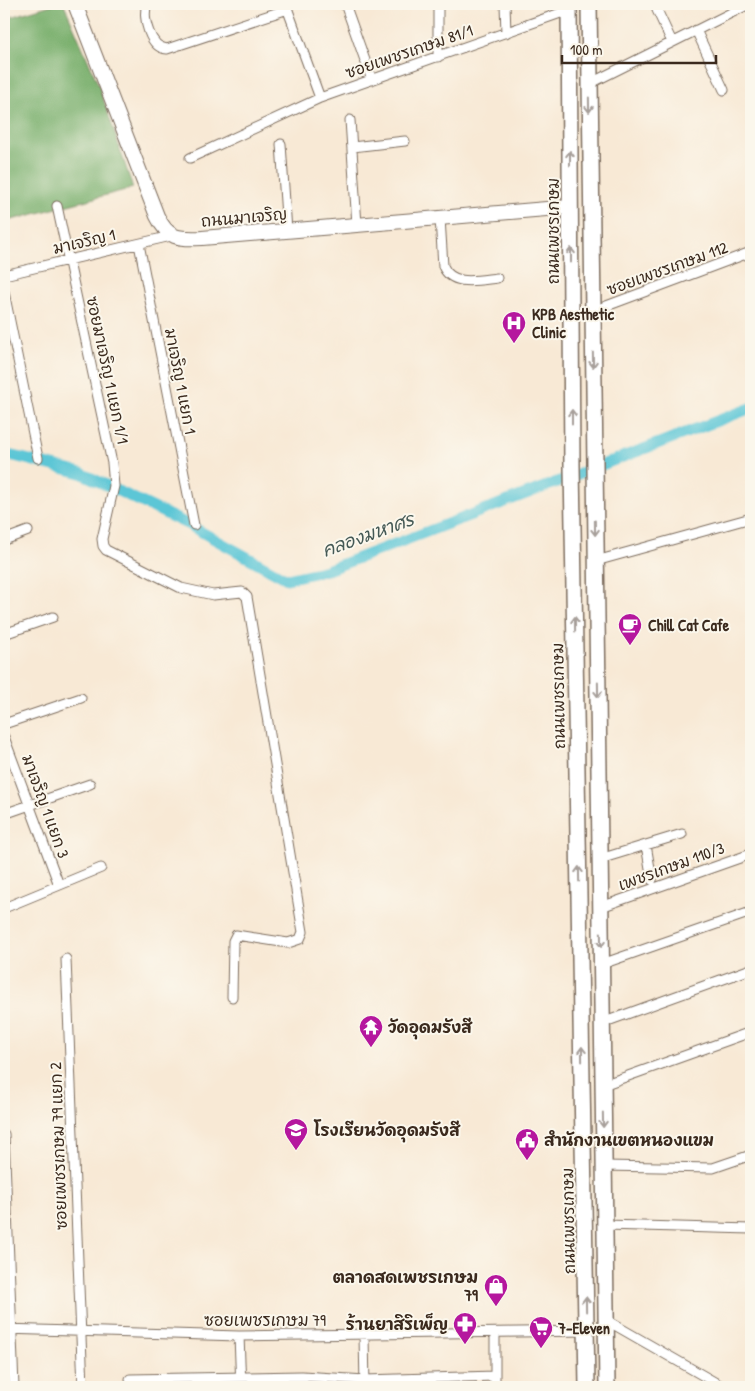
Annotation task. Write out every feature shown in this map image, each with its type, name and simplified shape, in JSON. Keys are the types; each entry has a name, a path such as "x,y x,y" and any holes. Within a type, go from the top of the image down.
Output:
{"main road":[{"path":"75,4 156,216 162,228 171,236"},
{"path":"588,4 607,1387"},
{"name":"ถนนเพชรเกษม","path":"569,7 572,482 587,1387"},
{"path":"570,207 590,206"},
{"name":"ถนนมาเจริญ","path":"171,236 202,238 570,207"},
{"path":"580,909 601,907"}],"street":[{"path":"147,4 145,10 153,42 161,48 167,49 287,6 320,98"},
{"path":"345,4 372,80"},
{"path":"438,4 438,58"},
{"path":"505,4 506,33"},
{"path":"589,84 749,4"},
{"name":"ซอยเพชรเกษม 81/1","path":"190,158 290,114 320,98 438,58 569,7"},
{"path":"657,10 672,42"},
{"path":"696,30 724,90"},
{"path":"350,120 356,225"},
{"path":"352,147 405,141"},
{"path":"281,144 286,231"},
{"name":"ซอยมาเจริญ 1 แยก 1/1","path":"57,206 112,463 114,487 102,540 103,546 106,550 182,588 213,595 242,592 247,597 303,932 300,939 288,943 240,935 233,937 232,997"},
{"path":"440,218 445,272 452,278 463,281 497,278"},
{"name":"มาเจริญ 1","path":"4,275 171,236"},
{"name":"มาเจริญ 1 แยก 1","path":"139,244 194,525"},
{"name":"ซอยเพชรเกษม 112","path":"593,311 751,252"},
{"path":"4,292 38,458"},
{"path":"596,561 751,518"},
{"path":"4,540 28,531"},
{"path":"4,634 53,617"},
{"path":"4,724 81,698"},
{"name":"มาเจริญ 1 แยก 3","path":"4,736 59,885"},
{"path":"4,814 90,784"},
{"path":"600,859 682,834"},
{"path":"646,845 652,880"},
{"name":"เพชรเกษม 110/3","path":"601,907 751,854"},
{"path":"4,908 101,868"},
{"path":"602,964 751,912"},
{"name":"ซอยเพชรเกษม 79 แยก 2","path":"66,959 83,1387"},
{"path":"602,1023 751,969"},
{"path":"603,1085 751,1032"},
{"path":"4,1134 8,1329 14,1387"},
{"path":"604,1166 713,1168 751,1155"},
{"path":"605,1225 751,1229"},
{"path":"606,1320 723,1387"},
{"name":"ซอยเพชรเกษม 79","path":"8,1329 239,1336 587,1331"},
{"path":"495,1333 495,1387"},
{"path":"364,1335 365,1383"},
{"path":"239,1336 241,1387"},
{"path":"130,1379 178,1383 241,1377 302,1376 365,1383 429,1383 495,1376"},
{"path":"302,1376 302,1387"}],"green space":[{"path":"54,4 64,4 99,86 133,188 4,222 4,19"}],"waterway":[{"name":"คลองมหาศร","path":"4,456 14,456 81,473 187,524 287,579 327,570 751,408"}],"place":[{"name":"KPB Aesthetic Clinic","path":"514,344"},
{"name":"Chill Cat Cafe","path":"630,646"},
{"name":"วัดอุดมรังสี","path":"371,1048"},
{"name":"โรงเรียนวัดอุดมรังสี","path":"296,1151"},
{"name":"สำนักงานเขตหนองแขม","path":"527,1161"},
{"name":"ตลาดสดเพชรเกษม 79","path":"496,1307"},
{"name":"ร้านยาสิริเพ็ญ","path":"465,1345"},
{"name":"7-Eleven","path":"541,1349"}]}
